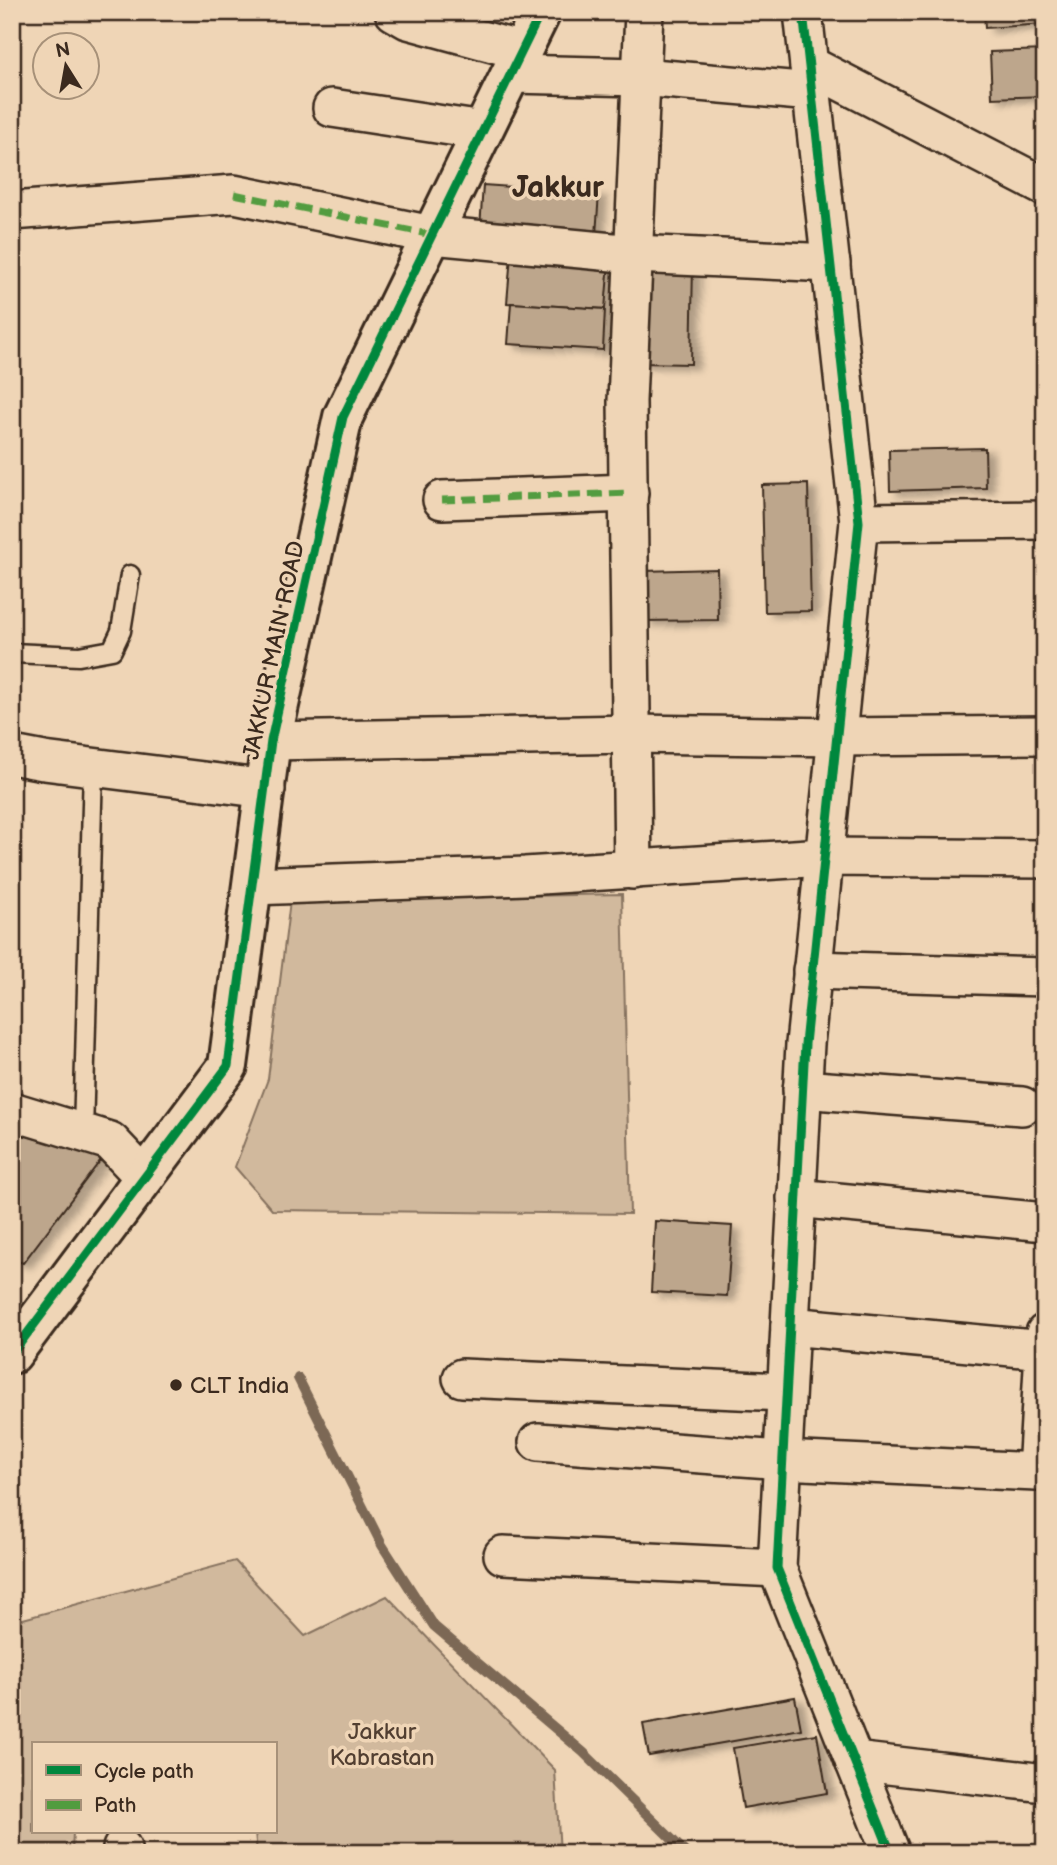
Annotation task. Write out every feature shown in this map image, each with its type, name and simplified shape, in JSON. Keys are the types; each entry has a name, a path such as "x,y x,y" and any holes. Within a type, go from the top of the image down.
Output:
{"street":[{"path":"394,12 516,63 641,77 810,79 1045,187"},
{"name":"JAKKUR MAIN ROAD","path":"12,1354 228,1066 271,741 343,417 541,12"},
{"path":"633,870 627,401 644,12"},
{"path":"803,12 859,522 802,1089 777,1568 891,1853"},
{"path":"332,108 483,131"},
{"path":"12,211 234,194 432,235 634,254 831,263"},
{"path":"442,500 629,493"},
{"path":"859,522 1045,520"},
{"path":"271,741 632,734 837,737 1045,735"},
{"path":"12,755 265,789"},
{"path":"252,886 525,876 824,857 1045,859"},
{"path":"812,970 1045,977"},
{"path":"802,1089 1022,1106"},
{"path":"12,1111 110,1141 144,1177"},
{"path":"796,1198 1045,1222"},
{"path":"790,1326 1044,1350"},
{"path":"538,1442 782,1460 1041,1473 1045,1333"},
{"path":"463,1378 786,1392"},
{"path":"503,1555 777,1568"},
{"path":"854,1761 1045,1783"}],"lane":[{"path":"12,653 79,656 111,650 121,631 130,575"},
{"path":"83,1133 93,768"}],"green space":[{"path":"622,894 630,1214 272,1210 235,1167 268,1079 290,901"},
{"name":"Jakkur Kabrastan","path":"235,1561 305,1636 387,1596 555,1770 560,1853 257,1853 255,1834 276,1834 276,1742 32,1742 32,1834 73,1834 72,1853 12,1853 12,1622"}],"building":[{"path":"984,12 1045,12 1045,24 985,28"},
{"path":"1045,50 1045,96 992,98 990,52"},
{"path":"483,185 599,193 596,235 480,228"},
{"path":"511,255 609,262 605,309 507,303"},
{"path":"641,266 693,266 691,364 640,363"},
{"path":"511,303 605,309 603,350 508,344"},
{"path":"985,448 986,488 890,491 889,450"},
{"path":"808,484 811,611 765,612 762,485"},
{"path":"717,569 718,620 644,621 643,571"},
{"path":"12,1132 103,1157 23,1263 12,1259"},
{"path":"655,1221 732,1226 727,1296 651,1292"},
{"path":"795,1697 801,1729 649,1756 643,1724"},
{"path":"817,1734 827,1793 743,1808 733,1748"}],"waterway":[{"path":"298,1378 382,1545 434,1626 583,1752 686,1853"}],"marked path":[{"path":"234,194 432,235"},
{"path":"442,500 629,493"}],"cycle path":[{"path":"12,1354 228,1066 271,741 343,417 541,12"},
{"path":"803,12 859,522 805,1044 777,1568 891,1853"}],"place":[{"name":"CLT India","path":"176,1385"}],"district":[{"name":"Jakkur","path":"558,187"}]}
